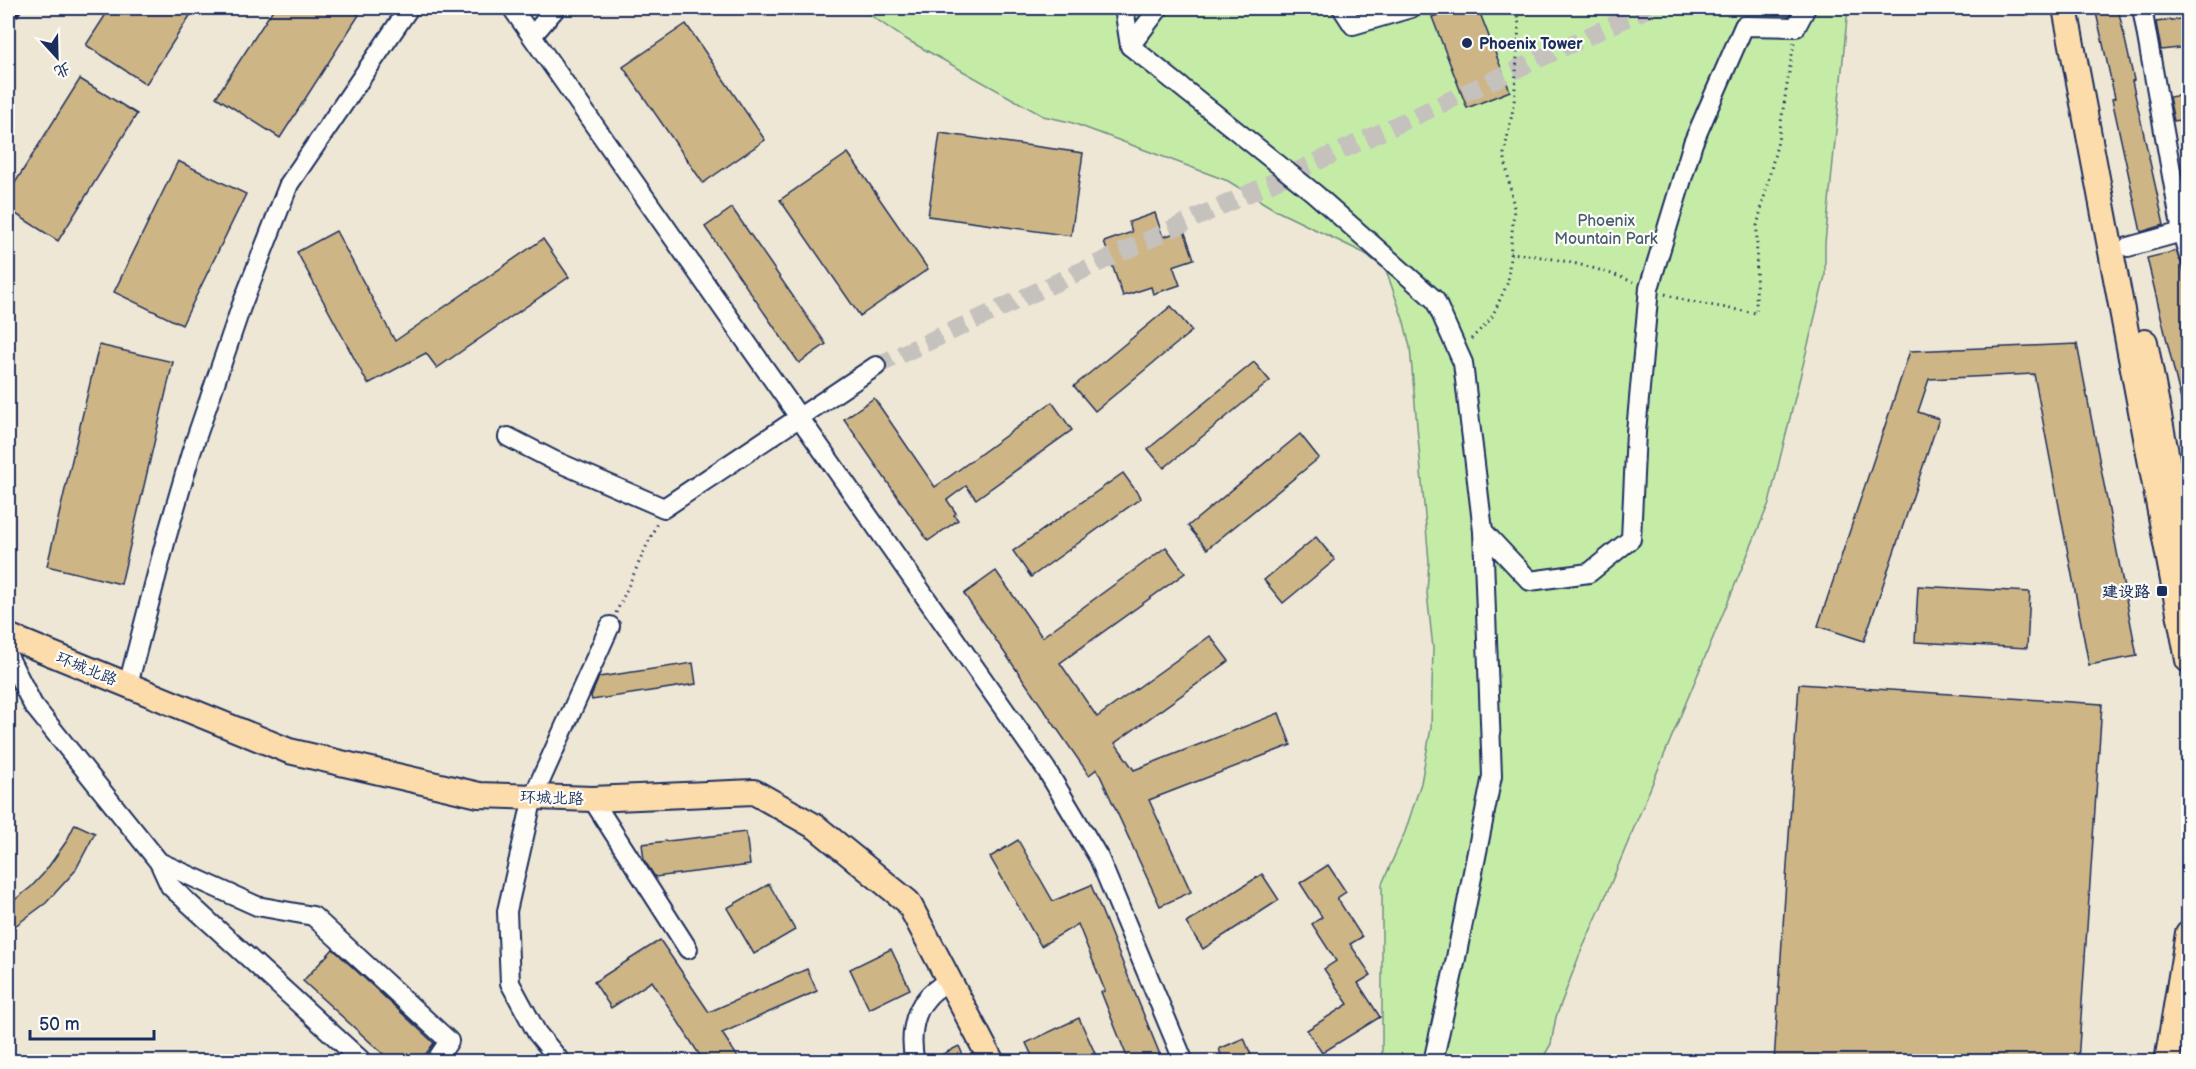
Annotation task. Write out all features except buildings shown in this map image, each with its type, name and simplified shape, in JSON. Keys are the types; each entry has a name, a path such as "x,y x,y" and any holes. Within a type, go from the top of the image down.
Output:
{"main road":[{"path":"2066,8 2188,660"},
{"path":"2082,8 2188,569"},
{"name":"环城北路","path":"8,636 289,751 478,795 592,799 754,792 816,827 908,902 993,1062"},
{"path":"2167,1062 2188,933"},
{"path":"2183,1062 2188,1030"}],"street":[{"path":"128,685 191,453 241,306 289,184 409,8"},
{"path":"512,8 1052,779 1099,858 1184,1062"},
{"path":"532,36 556,8"},
{"path":"1124,8 1130,46 1314,193 1435,300 1463,363 1483,531 1492,776 1433,1062"},
{"path":"1130,46 1159,8"},
{"path":"1342,8 1353,25 1411,8"},
{"path":"1483,531 1530,581 1589,573 1631,539 1636,432 1649,288 1693,143 1744,26 1796,27 1806,8"},
{"path":"2142,8 2188,255"},
{"path":"2128,247 2182,232"},
{"path":"508,437 553,460 663,508 876,366"},
{"path":"561,1062 537,1033 510,982 507,911 533,797 610,626"},
{"path":"8,656 33,705 159,862 170,886 363,1062"},
{"path":"592,799 688,949"},
{"path":"159,862 257,906 313,916 449,1041 435,1062"},
{"path":"915,1062 912,1048 915,1022 926,998 949,980"},
{"path":"293,984 377,1062"}],"path":[{"path":"1458,352 1491,319 1508,282 1514,208 1504,154 1514,104 1519,24 1516,8"},
{"path":"1510,253 1549,256 1610,272 1686,301 1756,313 1757,226 1778,141 1796,27"},
{"path":"610,626 663,508"}],"green space":[{"name":"Phoenix Mountain Park","path":"860,8 1848,8 1825,243 1825,276 1769,503 1579,956 1556,1017 1551,1044 1541,1061 1382,1061 1382,884 1405,832 1421,783 1431,728 1433,648 1427,593 1429,561 1410,347 1386,270 1364,253 1277,211 1228,181 1070,122 1043,116 904,38"}],"tunnel":[{"path":"876,366 1649,8"}],"railway":[{"path":"8,28 21,8"}],"place":[{"name":"Phoenix Tower","path":"1467,43"},
{"name":"建设路","path":"2162,591"}]}
